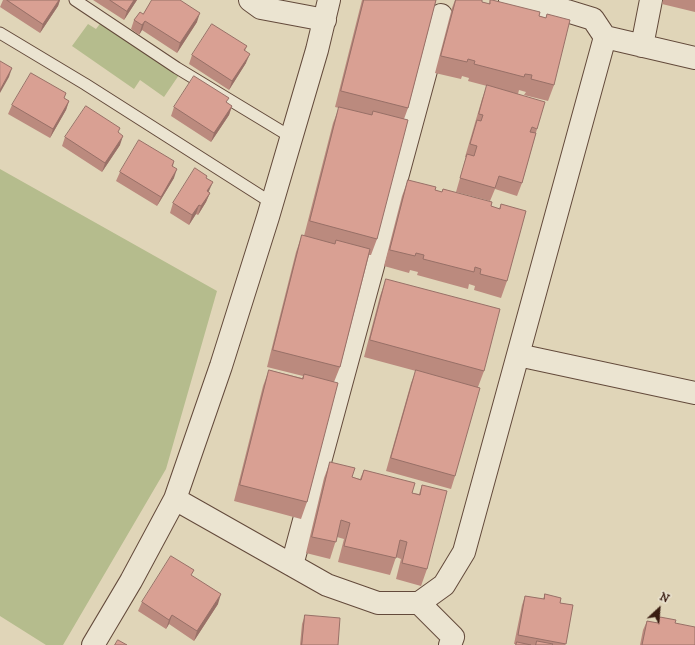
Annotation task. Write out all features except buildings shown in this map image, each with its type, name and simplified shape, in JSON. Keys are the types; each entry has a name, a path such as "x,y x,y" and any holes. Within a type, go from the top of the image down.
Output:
{"street":[{"path":"93,645 131,581 175,499 221,366 272,203 317,50 327,10 261,8 250,0"},
{"path":"175,499 327,585 378,603 419,603 444,585 464,552 605,38 593,18 568,5 510,0"},
{"path":"642,46 651,0"},
{"path":"292,565 441,15"},
{"path":"605,38 695,58"},
{"path":"518,355 695,393"},
{"path":"419,603 453,637 450,645"}],"lane":[{"path":"74,0 177,68 291,137"},
{"path":"0,33 86,84 272,203"}],"green space":[{"path":"102,21 179,75 164,97 140,80 134,89 72,46 88,24 96,29"},
{"path":"0,169 217,291 166,469 63,645 46,645 0,616"}]}
